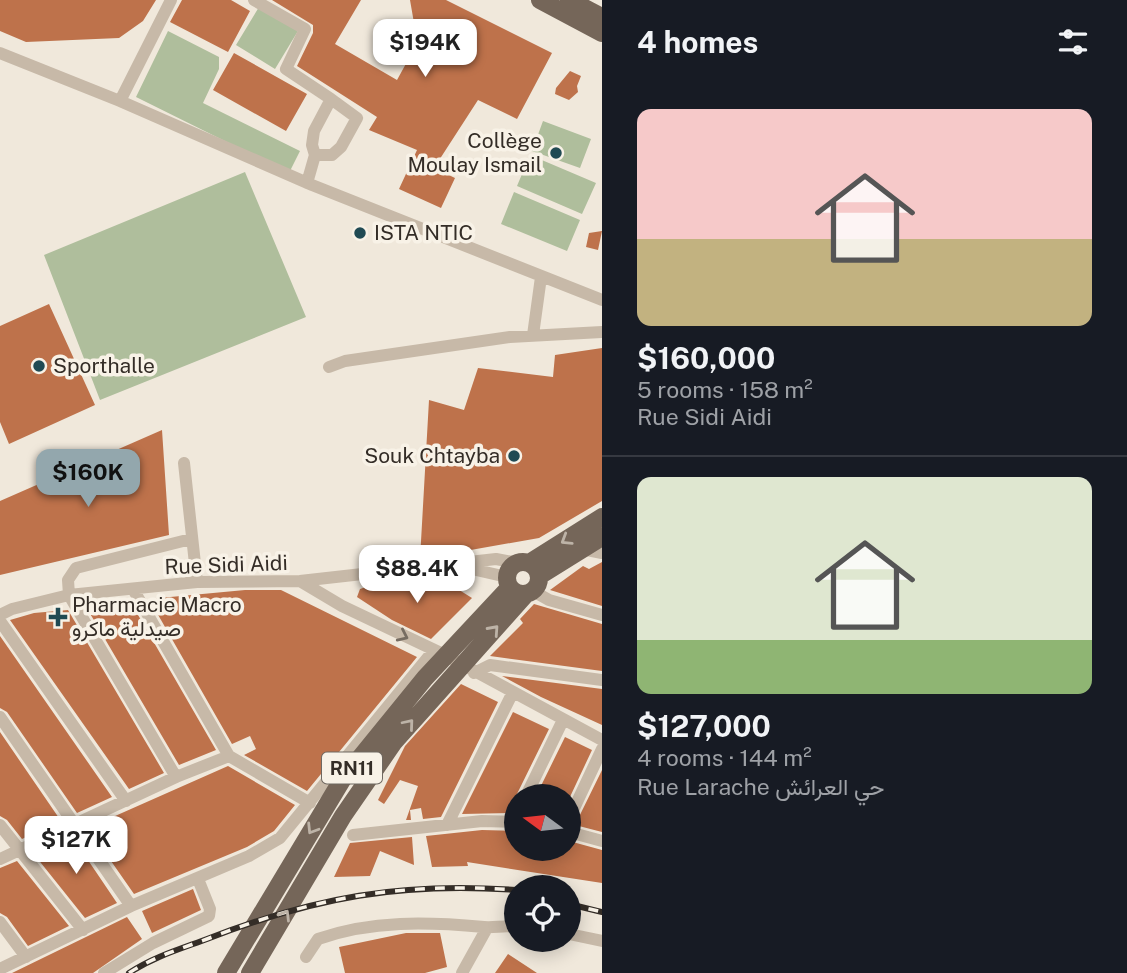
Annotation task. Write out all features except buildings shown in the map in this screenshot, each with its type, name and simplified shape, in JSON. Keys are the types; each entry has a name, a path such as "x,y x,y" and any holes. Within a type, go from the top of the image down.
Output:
{"main road":[{"path":"540,0 602,33"},
{"path":"569,0 602,17"},
{"name":"RN11","path":"226,973 342,780 440,653 523,579 602,517"},
{"name":"RN11","path":"250,973 343,816 387,753 468,669 523,579 602,537"}],"street":[{"path":"120,101 172,0"},
{"path":"254,0 305,29 286,69 357,118 341,147 331,155 315,155"},
{"path":"0,53 120,101 307,183 602,300"},
{"path":"307,183 315,155 312,145 314,131 331,100"},
{"path":"533,335 541,277"},
{"path":"329,367 345,361 533,335 602,332"},
{"path":"184,463 197,582"},
{"path":"176,777 69,595 68,580 76,568 191,539"},
{"path":"582,549 602,553"},
{"name":"Rue Sidi Aidi","path":"0,615 12,609 69,595 197,582 300,581 456,566 496,559 549,600 602,615"},
{"path":"300,581 342,606 440,653 602,740"},
{"path":"133,589 229,756 310,803"},
{"path":"0,621 126,801"},
{"path":"0,969 131,906 198,879 279,838 440,653"},
{"path":"468,669 490,665 602,680"},
{"path":"447,825 512,694"},
{"path":"0,717 131,906"},
{"path":"532,784 563,720"},
{"path":"581,794 602,749"},
{"path":"0,859 176,777 229,756"},
{"path":"353,835 504,821"},
{"path":"0,825 83,930"},
{"path":"581,835 602,841"},
{"path":"104,973 153,943 209,916 210,909 198,879"},
{"path":"306,957 318,939 374,926 435,921 487,928 504,927"},
{"path":"0,922 26,957"},
{"path":"462,973 487,928"},
{"path":"581,937 602,941"}],"green space":[{"path":"259,7 298,31 275,69 236,45"},
{"path":"168,31 219,57 219,69 203,103 300,151 289,173 136,97"},
{"path":"543,121 591,139 580,168 532,151"},
{"path":"530,155 596,183 582,214 517,186"},
{"path":"245,172 306,317 100,400 44,255"},
{"path":"514,192 580,220 567,251 501,224"}],"railway":[{"path":"129,973 167,954 285,912 322,903 434,888 504,889"},
{"path":"581,907 602,912"}],"place":[{"name":"Collège Moulay Ismail","path":"556,153"},
{"name":"ISTA NTIC","path":"360,233"},
{"name":"Sporthalle","path":"39,366"},
{"name":"Souk Chtayba","path":"514,456"},
{"name":"Pharmacie Macro صيدلية ماكرو","path":"58,617"}]}
